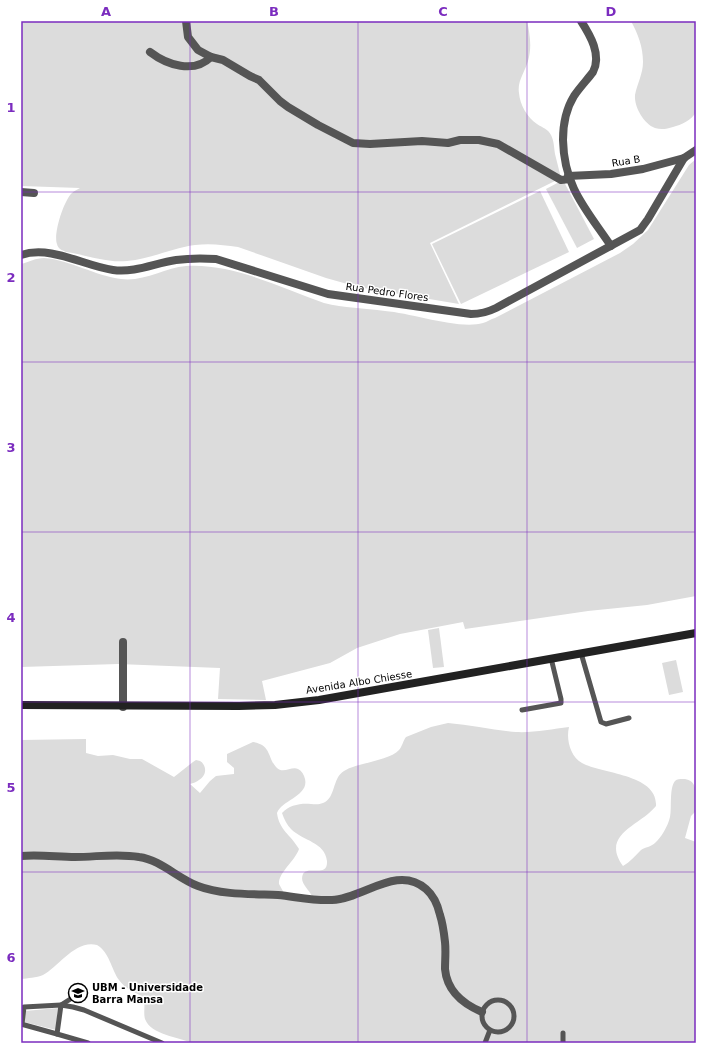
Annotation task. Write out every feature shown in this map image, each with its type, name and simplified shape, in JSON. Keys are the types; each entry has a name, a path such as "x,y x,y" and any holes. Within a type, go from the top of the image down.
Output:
{"street":[{"name":"Rua B","path":"186,21 186,30 191,41 198,50 211,57 223,60 250,76 260,80 288,107 318,125 353,143 370,144 422,141 448,143 460,140 479,140 498,144 561,180 569,177 610,174 644,169 684,158"},
{"path":"581,21 593,41 596,60 595,68 574,97 566,114 563,140 569,177 577,197 611,246"},
{"path":"150,52 163,61 179,66 198,66 203,64 211,57"},
{"name":"Rua Pedro Flores","path":"21,255 33,252 42,252 75,259 114,270 135,269 176,260 201,257 216,259 328,294 471,314 488,312 636,232 643,226 684,158 696,150"},
{"path":"21,192 34,193"},
{"name":"Avenida Albo Chiesse","path":"21,705 275,705 341,696 696,633"},
{"path":"123,642 123,706"},
{"path":"21,856 139,857 158,863 189,882 204,888 236,893 280,895 322,901 337,900 352,896 389,881 403,880 415,883 426,888 434,899 439,910 445,942 445,969 448,983 454,992 464,1002 482,1012"}],"lane":[{"path":"581,653 601,722 606,724 629,718"},
{"path":"522,710 561,703 551,658"},
{"path":"57,1034 61,1005 83,991"},
{"path":"498,1000 508,1004 514,1013 512,1023 505,1031 494,1032 490,1030 483,1022 482,1012 488,1003 498,1000"},
{"path":"88,1043 57,1034 22,1021 24,1007 61,1005 84,1010 162,1043"},
{"path":"485,1043 490,1030"},
{"path":"563,1033 563,1043"}],"shaded area":[{"path":"21,21 527,21 530,36 530,51 528,61 519,84 520,97 522,106 530,118 550,133 561,178 430,243 459,304 358,287 326,278 233,246 201,244 178,248 145,258 127,261 104,260 66,252 58,247 56,239 58,225 69,197 73,192 80,188 21,186"},
{"path":"631,21 696,21 696,112 689,120 676,126 660,129 647,123 640,114 636,105 635,95 642,71 643,56 640,41"},
{"path":"696,159 696,596 647,605 588,611 465,629 463,622 400,634 357,648 330,663 262,681 266,700 218,699 220,668 118,664 21,667 21,264 41,258 54,259 102,275 121,279 138,279 170,269 186,266 221,268 239,272 332,305 396,312 449,323 473,325 495,318 620,253 633,244 648,230 689,165"},
{"path":"563,180 594,239 577,248 546,189"},
{"path":"540,191 569,252 461,304 432,244"},
{"path":"439,628 444,667 433,668 428,630"},
{"path":"676,660 683,692 669,695 662,663"},
{"path":"448,723 516,732 569,727 568,737 570,747 574,756 578,760 591,767 639,781 648,787 654,795 656,806 619,838 616,846 617,855 623,866 641,850 655,843 664,832 671,813 671,793 675,781 678,779 683,779 692,782 696,791 696,811 691,816 685,838 696,842 696,1043 192,1043 159,1032 148,1024 144,1016 143,997 121,983 116,976 105,952 97,945 89,944 82,946 43,975 21,979 21,740 86,739 86,753 98,756 113,755 130,759 142,759 174,777 196,760 200,761 205,768 204,776 196,782 190,784 200,793 216,776 234,774 234,768 227,762 227,754 253,742 263,746 279,770 296,768 302,772 305,778 303,790 284,805 277,813 280,824 299,849 281,876 279,884 284,893 312,896 303,883 302,877 306,872 324,869 327,861 325,855 313,842 291,829 282,813 295,805 323,803 330,797 337,778 344,771 349,768 388,757 399,750 406,737 431,727"},
{"path":"58,1008 56,1030 24,1022 25,1011"}],"place":[{"name":"UBM - Universidade Barra Mansa","path":"78,993"}]}
